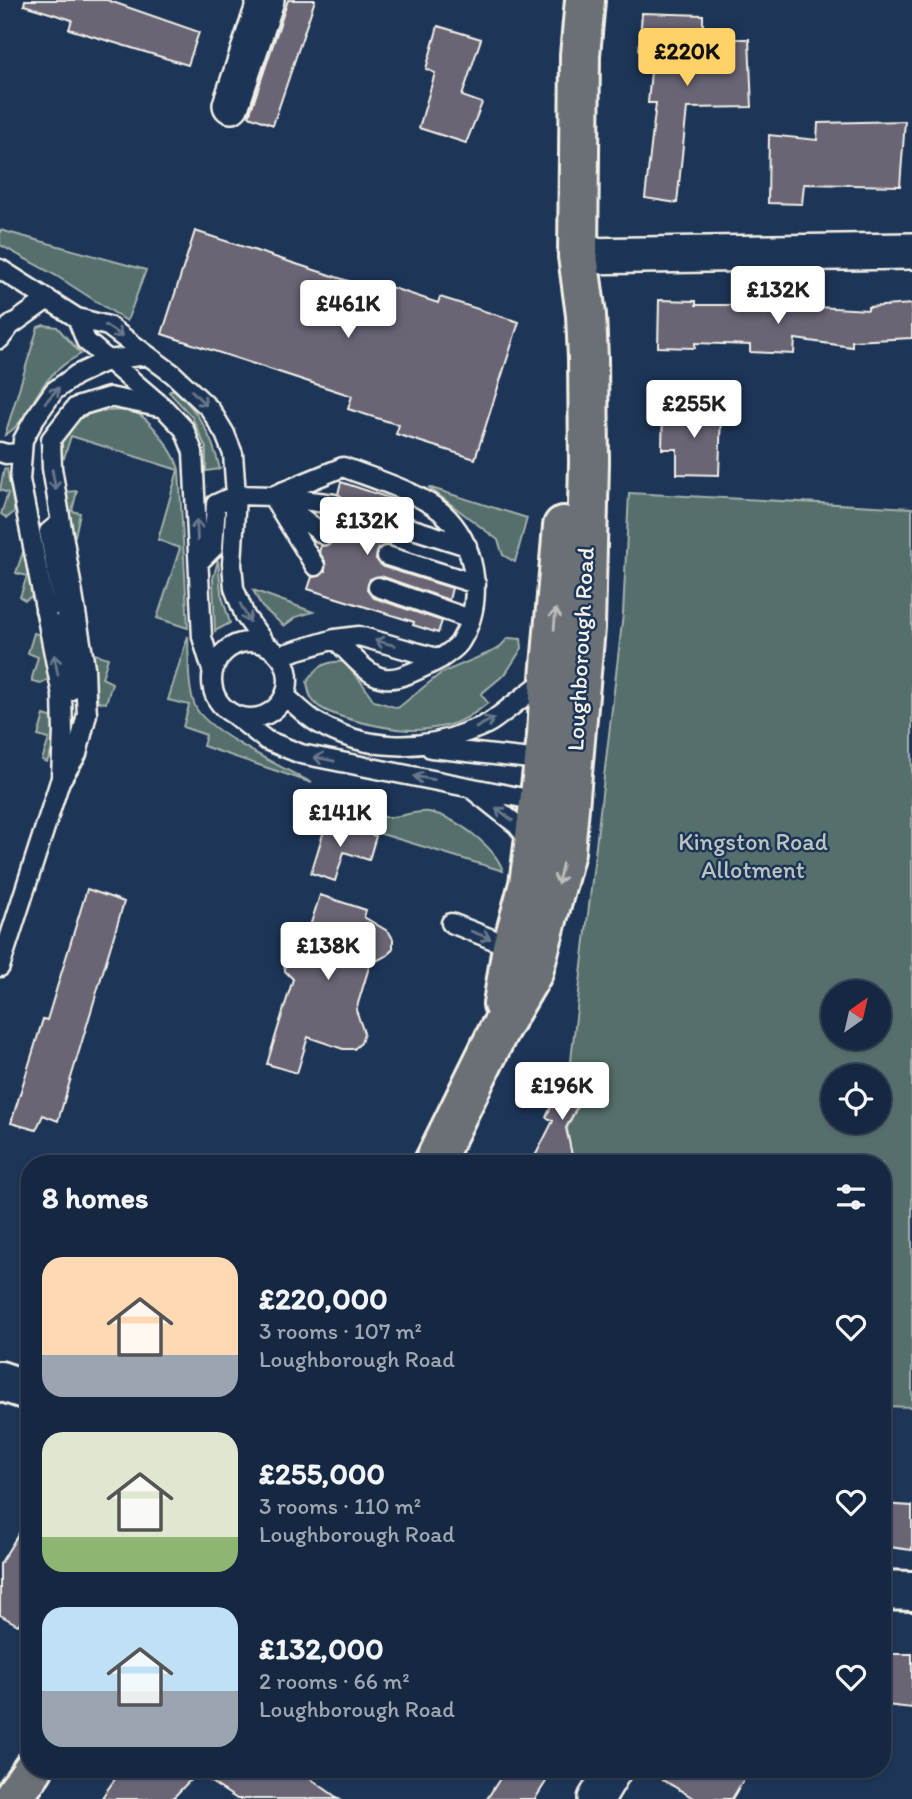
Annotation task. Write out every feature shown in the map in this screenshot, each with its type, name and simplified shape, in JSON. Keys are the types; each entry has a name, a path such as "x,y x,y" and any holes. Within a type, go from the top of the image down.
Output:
{"main road":[{"name":"Loughborough Road","path":"499,1030 512,947 529,884 534,847 554,804 559,762 585,628 589,463 587,348 578,256 580,55 585,0"},
{"name":"Loughborough Road","path":"559,762 550,678 564,511 565,339 567,309 578,256"},
{"name":"Loughborough Road","path":"437,1155 499,1030 533,972 565,852 554,804"},
{"path":"12,1799 27,1778"}],"street":[{"path":"231,104 266,0"},
{"path":"578,256 912,251"},
{"path":"0,1381 21,1388"},
{"path":"891,1590 912,1591"},
{"path":"596,1799 609,1778"}],"lane":[{"path":"0,269 77,318 108,326 173,374 210,409 225,434 233,454 236,495 232,564 234,588 245,616 287,668 288,682 285,696 276,708 263,716 248,718 234,715"},
{"path":"0,339 10,326 48,299"},
{"path":"77,318 86,341 164,408 184,429 193,452 202,637 212,670 211,683 215,696 223,707 266,740 301,754 554,804"},
{"path":"60,781 62,695 20,480 23,440 54,391 76,375 108,360 147,355"},
{"path":"0,967 60,781 77,754 87,714 85,667 52,468 51,439 76,407 110,397 164,408"},
{"path":"0,452 21,453"},
{"path":"272,496 343,467 408,491 447,517 467,546 476,584 475,602 460,644 440,659 395,678 380,678 364,670 335,639"},
{"path":"199,562 213,548 216,504 236,495 272,496 334,504"},
{"path":"272,496 324,535"},
{"path":"272,496 315,566"},
{"path":"45,610 62,601 48,532 61,522"},
{"path":"397,524 467,546"},
{"path":"387,556 476,584"},
{"path":"377,587 470,619"},
{"path":"62,695 71,690 74,672 64,621 74,601"},
{"path":"212,670 227,648 240,642 253,641 273,650 359,636 440,659"},
{"path":"417,746 457,736 491,722 550,678"},
{"path":"285,696 316,723 360,740 559,762"},
{"path":"470,787 517,825 534,847"},
{"path":"451,923 512,947"}],"green space":[{"path":"0,230 146,270 127,321 55,275 0,245"},
{"path":"38,327 57,327 81,354 50,377 23,418 5,435"},
{"path":"173,389 190,406 203,425 220,469 206,471 206,448 192,417 169,392"},
{"path":"103,411 128,411 142,417 162,438 177,463 179,470 188,628 157,618 180,548 158,540 178,470 71,436 64,458 58,451 68,429 87,415"},
{"path":"4,469 7,469 14,507 14,512 7,518 1,514 8,493 0,490"},
{"path":"428,487 527,518 515,562 503,555 498,540"},
{"path":"77,491 72,511 80,513 75,536 71,536 65,492"},
{"name":"Kingston Road Allotment","path":"629,493 912,508 912,1407 891,1406 891,1155 572,1155 567,1128 591,1080 570,1069 623,614"},
{"path":"23,552 33,590 31,597 25,600 20,597 27,576 16,573"},
{"path":"218,560 221,593 230,623 215,631 213,579"},
{"path":"253,590 313,612 296,617 284,626 262,607"},
{"path":"34,633 44,636 50,678 41,683 32,681 38,657 28,653"},
{"path":"188,636 191,690 195,706 202,716 247,749 312,783 203,746 206,735 183,727 189,705 168,700"},
{"path":"508,638 521,639 522,648 506,673 481,694 488,703 468,717 451,724 413,730 360,722 321,708 309,692 307,682 314,672 327,663 344,662 374,701 398,708 441,673 498,649"},
{"path":"91,653 108,658 102,678 112,683 106,703 98,702"},
{"path":"44,715 54,718 54,746 47,762 42,760 49,739 38,736"},
{"path":"354,810 382,817 424,812 439,815 473,834 492,852 503,871 349,824"}],"building":[{"path":"25,0 107,0 199,32 188,65 69,29 72,20 24,5"},
{"path":"288,0 315,0 273,125 249,116"},
{"path":"642,13 703,15 703,39 749,39 752,107 687,108 677,203 645,198 656,103 648,103 653,50 639,51"},
{"path":"438,26 481,39 462,96 482,103 466,143 419,128 435,73 426,69"},
{"path":"905,121 900,186 804,184 802,204 768,203 769,135 817,140 818,123"},
{"path":"195,231 385,293 387,286 438,303 440,297 519,322 475,459 396,434 399,425 348,409 352,396 162,334"},
{"path":"659,300 696,301 696,305 743,305 800,310 800,306 868,310 868,307 912,304 912,338 852,341 852,347 795,339 794,354 750,352 750,345 695,343 695,348 658,347"},
{"path":"663,410 721,412 719,475 677,474 677,449 662,449"},
{"path":"341,482 404,503 400,513 394,513 386,520 386,527 394,535 390,545 379,548 376,559 384,567 452,588 449,600 381,576 370,579 367,590 374,598 442,621 438,633 413,625 414,622 308,589 312,577 320,576 325,571 325,561 319,552 321,546 329,545 335,537 334,530 328,524 331,515 339,514 345,506 344,499 338,494"},
{"path":"327,821 376,836 369,860 344,852 335,881 311,873"},
{"path":"87,889 124,902 58,1121 43,1115 36,1130 11,1123 43,1019 47,1020"},
{"path":"320,895 366,910 364,917 389,932 393,939 393,948 388,955 370,964 356,1010 364,1033 361,1043 354,1049 343,1049 308,1037 297,1073 267,1064 293,979 285,971 284,959 291,950 303,948"},
{"path":"570,1069 591,1080 566,1128 572,1155 536,1155 553,1121 546,1117"},
{"path":"891,1505 912,1506 912,1550 891,1547"},
{"path":"21,1530 21,1620 18,1625 0,1615 0,1564"},
{"path":"891,1654 912,1654 912,1708 891,1706"},
{"path":"116,1778 192,1778 172,1799 101,1799"},
{"path":"205,1778 310,1778 339,1799 237,1799"},
{"path":"500,1778 548,1778 535,1799 487,1799"},
{"path":"660,1778 745,1778 732,1799 695,1799"}]}
